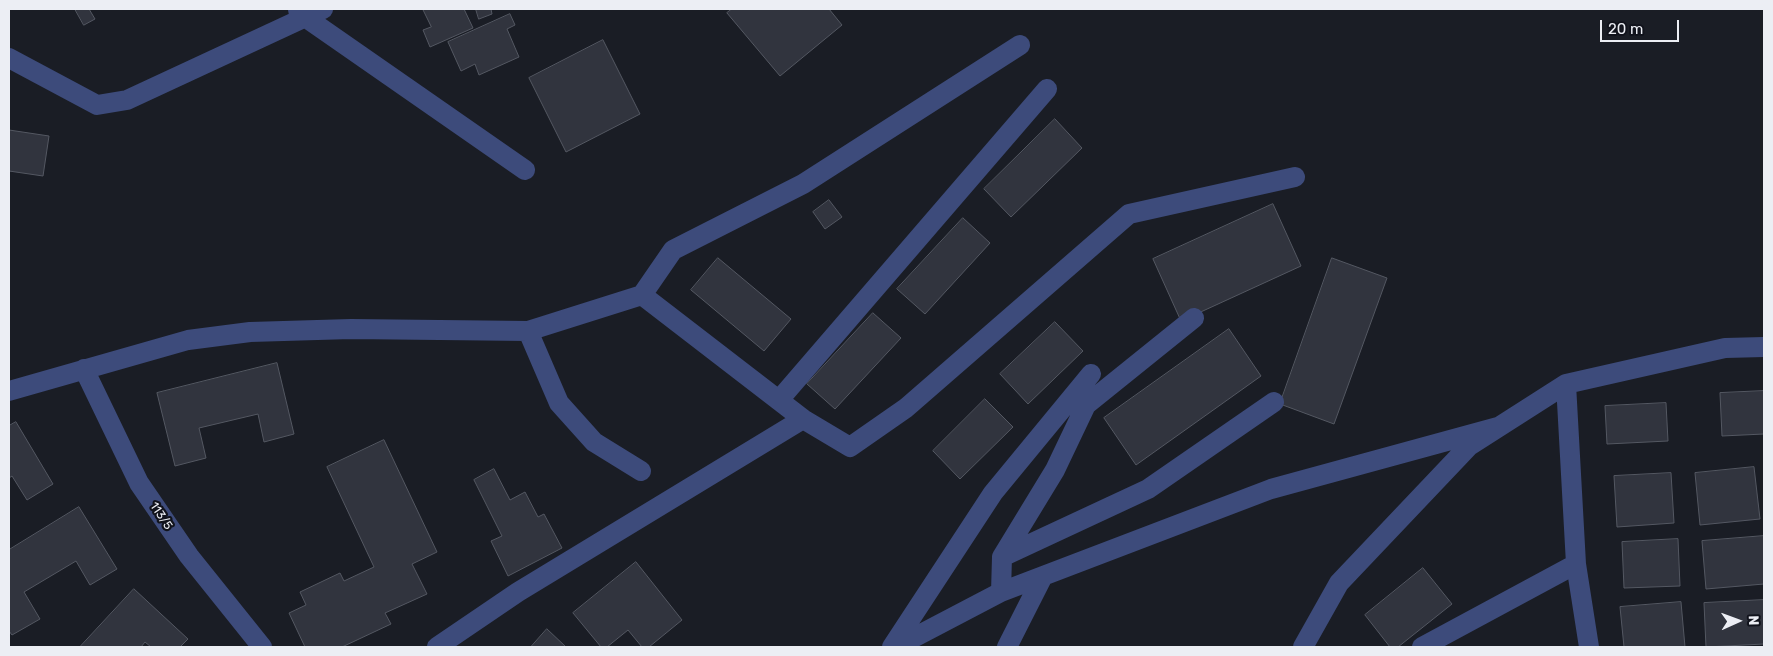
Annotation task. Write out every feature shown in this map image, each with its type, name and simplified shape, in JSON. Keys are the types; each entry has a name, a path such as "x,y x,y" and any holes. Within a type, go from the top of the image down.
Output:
{"street":[{"path":"9,58 97,105 127,100 308,12 525,170"},
{"path":"9,391 188,340 250,332 351,329 528,331 642,295 674,250 803,184 1020,45"},
{"path":"779,400 1047,89"},
{"path":"642,295 803,419 850,447 906,408 1130,214 1295,177"},
{"path":"1001,592 1002,557 1055,470 1086,405 1194,318"},
{"path":"528,331 559,403 594,442 641,472"},
{"path":"1303,647 1339,583 1469,446 1498,427 1566,384 1726,348 1764,347"},
{"name":"113/5","path":"84,369 139,482 189,556 262,647"},
{"path":"892,647 994,493 1091,374"},
{"path":"1566,384 1576,564 1589,647"},
{"path":"1002,557 1148,489 1274,402"},
{"path":"437,647 518,592 803,419"},
{"path":"896,647 1001,592 1271,489 1498,427"},
{"path":"1422,647 1576,564"},
{"path":"1007,647 1043,576"}],"building":[{"path":"75,9 89,9 95,19 84,25"},
{"path":"423,9 464,9 473,28 430,47 423,30 431,27"},
{"path":"476,9 491,9 492,14 479,19"},
{"path":"732,9 829,9 842,25 780,76 727,13"},
{"path":"510,14 515,25 507,29 519,57 479,75 475,64 461,71 448,42"},
{"path":"603,40 640,114 566,152 529,78"},
{"path":"1055,119 1082,148 1011,217 984,189"},
{"path":"9,130 49,136 43,176 9,171"},
{"path":"829,200 842,217 825,229 813,212"},
{"path":"1273,204 1301,266 1181,321 1153,259"},
{"path":"963,218 990,243 925,314 897,289"},
{"path":"718,258 791,319 764,351 691,290"},
{"path":"1332,258 1387,278 1334,424 1280,404"},
{"path":"873,313 901,338 835,409 807,384"},
{"path":"1055,322 1083,351 1028,404 1000,374"},
{"path":"1229,329 1261,376 1136,465 1104,418"},
{"path":"277,363 294,434 264,442 258,414 199,428 206,458 175,466 157,393"},
{"path":"1764,391 1764,434 1722,436 1720,393"},
{"path":"985,399 1013,427 960,479 933,451"},
{"path":"1666,403 1668,441 1607,444 1605,406"},
{"path":"16,422 53,484 27,500 12,476 9,478 9,426"},
{"path":"384,440 437,552 412,564 427,594 385,613 391,624 342,647 305,647 289,613 306,605 300,592 340,573 344,581 374,567 327,467"},
{"path":"1754,467 1760,519 1700,525 1695,473"},
{"path":"494,469 510,500 525,492 538,517 544,514 562,548 508,576 491,541 502,536 474,480"},
{"path":"1671,473 1674,523 1617,527 1614,476"},
{"path":"79,507 117,569 90,585 76,561 24,592 40,619 12,635 9,631 9,550"},
{"path":"1764,536 1764,584 1706,589 1702,541"},
{"path":"1678,539 1680,586 1624,588 1622,542"},
{"path":"636,562 682,620 649,647 642,647 628,630 607,647 601,647 573,613"},
{"path":"1423,568 1452,604 1398,647 1390,647 1365,615"},
{"path":"134,589 188,639 180,647 151,647 145,642 141,647 80,647"},
{"path":"1764,600 1764,644 1706,647 1704,603"},
{"path":"1681,602 1685,647 1624,647 1620,607"},
{"path":"547,629 566,647 531,647"}]}
